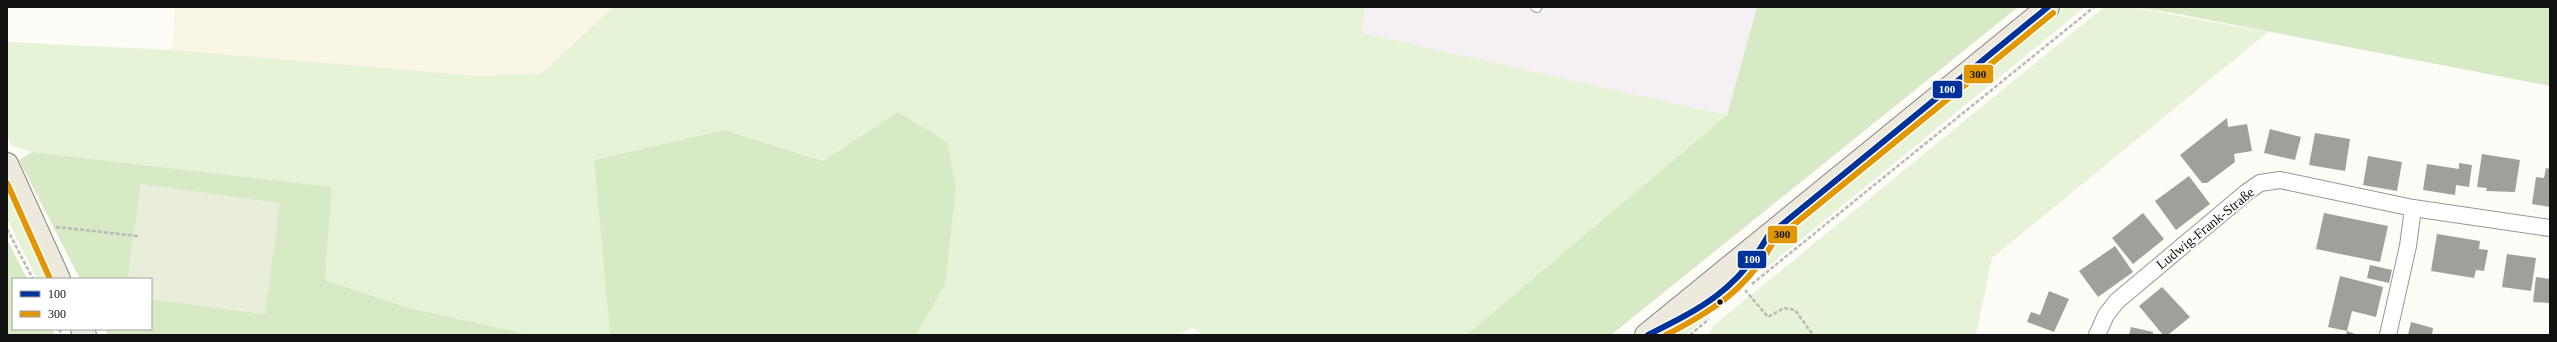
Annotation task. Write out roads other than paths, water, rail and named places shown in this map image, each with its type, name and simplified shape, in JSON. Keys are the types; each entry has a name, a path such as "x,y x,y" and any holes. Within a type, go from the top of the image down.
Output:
{"main road":[{"path":"1647,335 2048,7"},
{"path":"7,164 60,278"}],"street":[{"name":"Ludwig-Frank-Straße","path":"2096,335 2106,315 2117,301 2260,183 2280,180 2294,182 2413,208 2550,228"},
{"path":"2388,335 2408,246 2413,208"}]}
